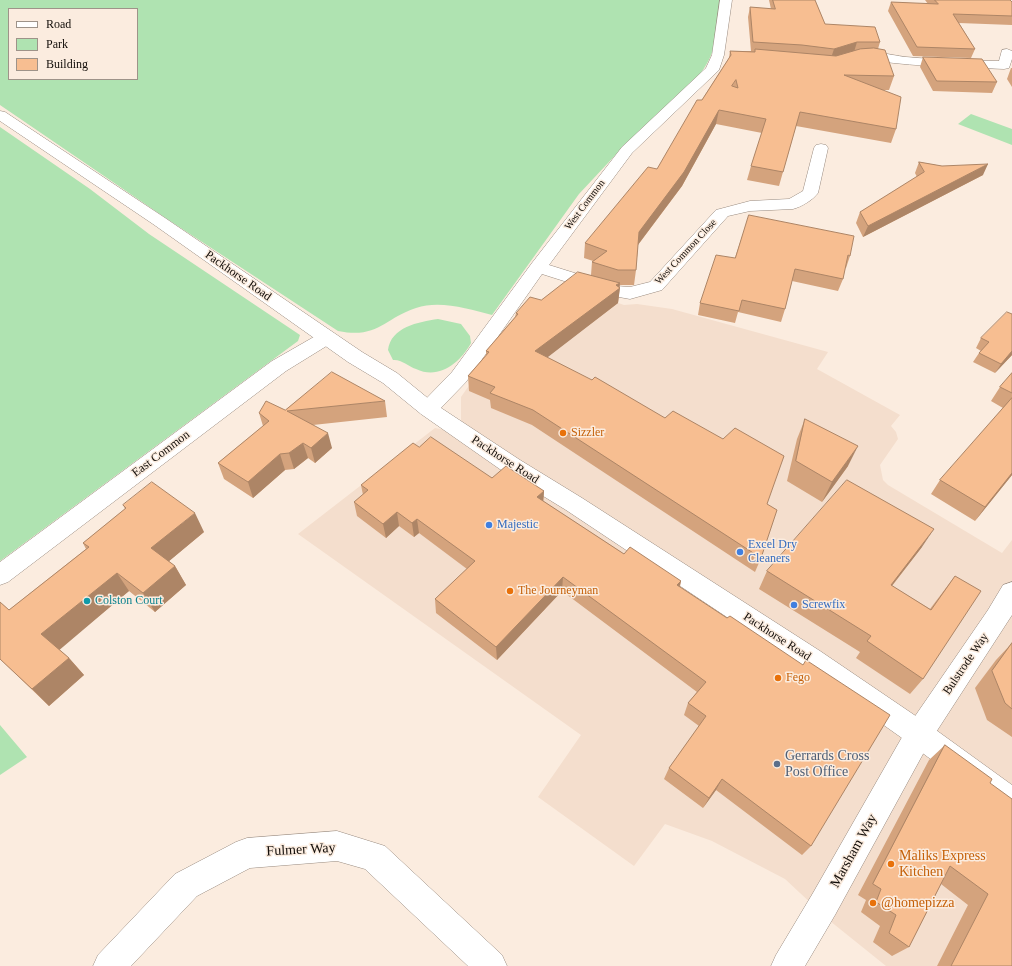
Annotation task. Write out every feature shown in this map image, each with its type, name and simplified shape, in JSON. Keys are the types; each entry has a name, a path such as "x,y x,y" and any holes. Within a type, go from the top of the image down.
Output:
{"street":[{"name":"West Common","path":"428,409 459,377 538,267 627,150 712,70 725,55 726,0"},
{"path":"846,59 870,56 906,61 1008,62"},
{"name":"Packhorse Road","path":"0,115 159,221 326,338 390,378 428,409 512,466 574,504 811,659 919,734 1012,802"},
{"name":"West Common Close","path":"538,267 614,291 630,293 656,286 722,213 750,206 792,204 810,193 822,148"},
{"name":"East Common","path":"0,576 279,366 326,338"},
{"name":"Bulstrode Way","path":"919,734 997,618 1012,592"},
{"name":"Marsham Way","path":"787,966 828,898 919,734"},
{"name":"Fulmer Way","path":"109,966 186,885 247,853 337,846 374,857 491,966"}],"shaded area":[{"path":"564,284 624,305 637,304 672,309 828,352 817,369 900,415 891,426 896,432 898,439 880,465 883,480 888,485 1002,553 1012,540 1012,966 886,966 830,921 785,879 712,841 665,824 634,866 538,797 581,735 298,534 435,428 461,433 461,397 524,307 543,312"}],"green space":[{"path":"0,0 721,0 716,41 704,69 697,78 622,148 579,194 492,315 454,306 425,306 405,312 372,330 351,333 338,331 167,219 0,105"},
{"path":"971,114 1012,129 1012,145 958,124"},
{"path":"0,127 90,189 149,234 300,335 298,341 0,561"},
{"path":"438,319 461,324 470,336 471,343 455,363 441,371 425,372 402,362 393,360 388,350 390,342 394,336 400,331 414,324"},
{"path":"0,725 27,757 0,775"}],"building":[{"path":"773,0 815,0 825,24 875,27 880,42 857,42 834,49 802,45 753,42 750,7 775,9"},
{"path":"935,0 1010,0 1012,2 1012,16 953,14 975,49 917,47 891,2 938,4"},
{"path":"874,48 885,50 894,76 844,75 901,97 896,129 800,112 783,172 751,166 766,119 719,110 684,172 639,232 636,270 618,270 592,262 607,251 585,243 648,167 657,169 697,100 702,100 731,55 730,51 755,52 755,49 836,56 860,49","holes":["736,80 738,88 732,86"]},
{"path":"923,57 982,59 997,82 937,81"},
{"path":"919,162 942,166 988,164 868,226 860,212 924,172"},
{"path":"749,215 854,236 843,279 795,269 785,309 742,300 739,311 700,303 716,255 735,258"},
{"path":"578,272 620,283 616,285 620,288 535,351 592,380 595,377 665,418 673,411 723,439 735,428 784,456 767,504 777,510 761,558 533,410 490,393 495,387 468,376 489,352 486,351 518,314 516,313 530,297 541,300"},
{"path":"1007,312 1012,314 1012,351 1001,364 979,353 989,342 981,338"},
{"path":"332,372 385,401 287,411 328,433 311,448 303,443 289,453 280,454 248,482 218,463 269,421 259,413 266,401 285,410"},
{"path":"1012,373 1012,393 1000,387"},
{"path":"1012,398 1012,473 985,507 940,480"},
{"path":"805,419 858,446 832,482 796,461"},
{"path":"431,437 492,478 506,466 544,491 537,497 624,554 630,547 681,581 677,585 727,618 730,616 803,665 806,660 890,715 811,846 722,779 709,798 669,768 706,716 688,703 706,682 563,577 496,647 435,599 475,561 417,519 412,523 397,512 383,524 354,502 368,490 361,485 413,443 419,447"},
{"path":"847,480 934,529 891,585 931,610 955,576 981,591 923,679 867,641 871,636 767,571"},
{"path":"152,482 195,513 151,548 175,566 143,593 117,573 41,634 69,658 32,689 0,659 0,602 9,610 89,547 83,543 126,508 123,505"},
{"path":"1012,643 1012,709 1005,703 992,671"},
{"path":"945,745 992,779 990,783 1012,799 1012,966 951,966 988,894 950,866 909,947 889,933 896,915 876,902 881,889 873,884"}],"place":[{"name":"Sizzler","path":"563,433"},
{"name":"Majestic","path":"489,525"},
{"name":"Excel Dry Cleaners","path":"740,552"},
{"name":"The Journeyman","path":"510,591"},
{"name":"Colston Court","path":"87,601"},
{"name":"Screwfix","path":"794,605"},
{"name":"Fego","path":"778,678"},
{"name":"Gerrards Cross Post Office","path":"777,764"},
{"name":"Maliks Express Kitchen","path":"891,864"},
{"name":"@homepizza","path":"873,903"}]}
